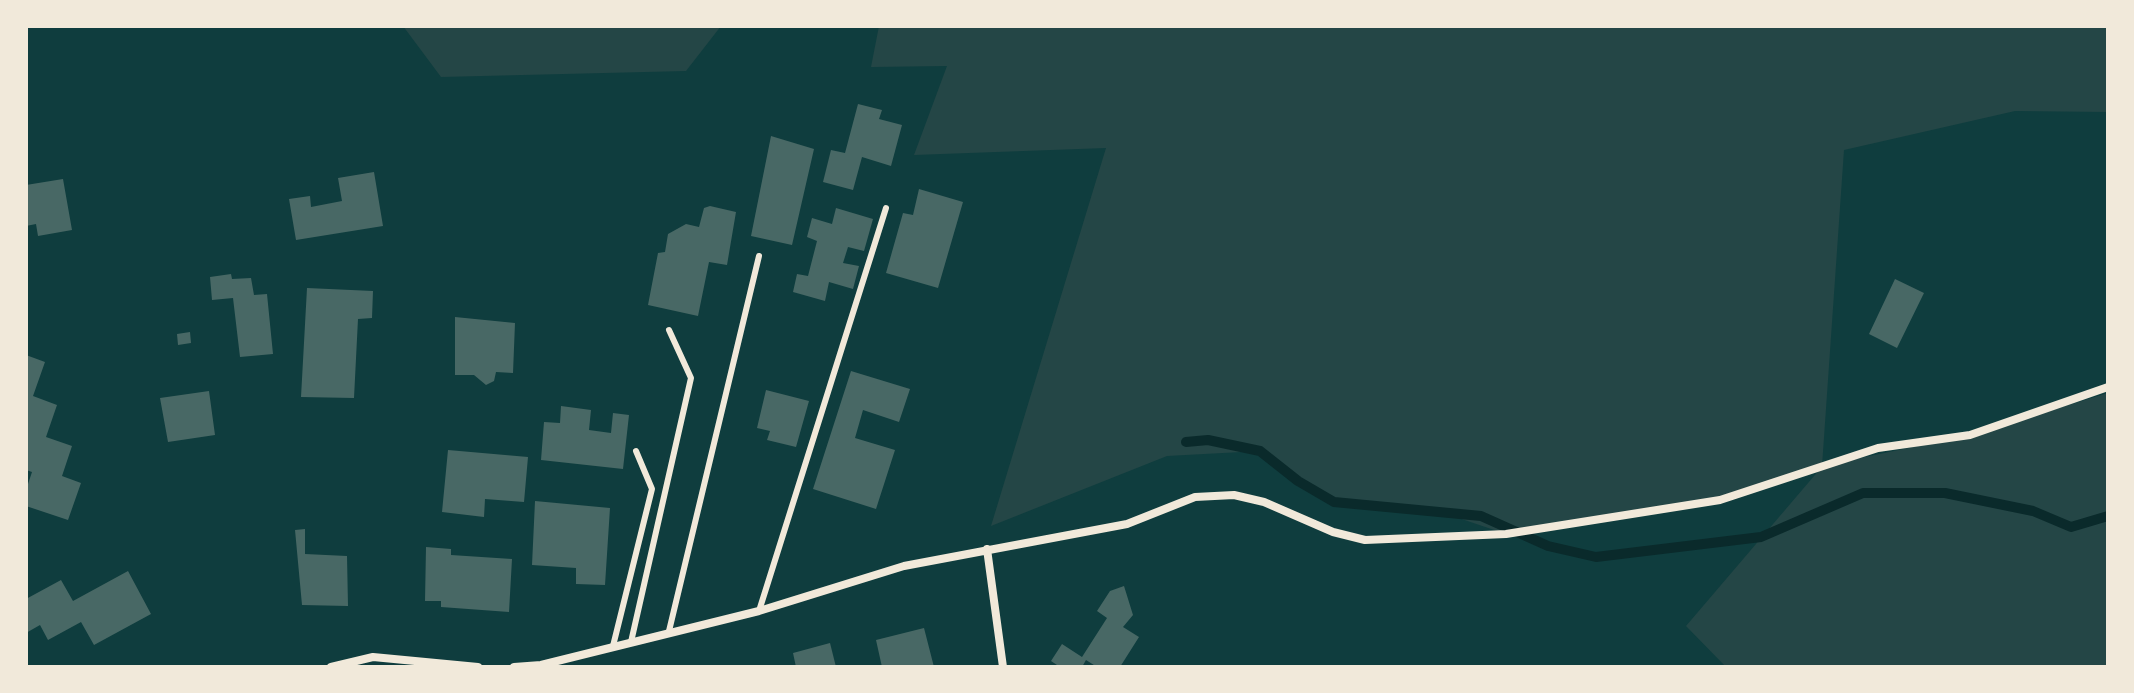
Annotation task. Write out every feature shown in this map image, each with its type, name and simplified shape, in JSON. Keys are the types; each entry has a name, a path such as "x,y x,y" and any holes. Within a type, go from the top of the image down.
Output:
{"street":[{"path":"514,667 541,665 759,611 904,566 1127,524 1195,497 1234,495 1264,502 1333,532 1365,540 1506,534 1720,500 1878,448 1970,435 2108,387"},
{"path":"987,549 1003,667"},
{"path":"331,667 373,657 478,667"}],"lane":[{"path":"759,611 886,208"},
{"path":"669,631 759,256"},
{"path":"631,642 691,378 669,330"},
{"path":"613,646 652,489 636,451"}],"shaded area":[{"path":"403,26 721,26 686,71 441,77"},
{"path":"879,26 2108,26 2108,112 2015,111 1844,150 1822,466 1970,435 2108,393 2108,667 1726,667 1686,626 1820,469 1720,500 1506,534 1432,509 1334,502 1260,451 1167,456 991,526 1106,148 914,155 947,66 871,67"}],"building":[{"path":"858,104 882,110 879,119 902,125 891,166 862,157 853,190 823,182 831,150 845,153"},
{"path":"771,136 814,149 792,245 751,236"},
{"path":"374,172 383,226 296,240 289,199 310,196 311,207 342,201 338,178"},
{"path":"63,179 72,230 38,236 36,224 26,226 26,185"},
{"path":"919,189 963,202 938,288 886,273 903,213 913,215"},
{"path":"710,206 736,212 727,265 709,262 698,316 648,305 658,253 665,252 668,234 686,224 699,227 704,208"},
{"path":"836,208 873,219 864,251 848,247 843,263 859,266 853,289 829,282 825,301 793,292 797,274 808,276 817,241 807,237 812,218 832,224"},
{"path":"231,274 232,279 251,278 254,295 267,294 273,354 240,357 233,298 212,300 210,277"},
{"path":"1895,279 1924,293 1897,348 1869,334"},
{"path":"307,288 373,291 372,318 358,319 354,398 301,397"},
{"path":"455,317 515,323 513,373 496,372 494,381 486,385 474,375 455,375"},
{"path":"190,332 191,343 178,345 177,334"},
{"path":"26,355 45,362 33,396 57,405 46,437 72,446 62,476 81,483 68,520 26,506 26,490 32,472 26,470"},
{"path":"851,371 910,389 899,422 863,410 855,438 895,450 876,509 813,489"},
{"path":"766,390 809,401 796,447 767,440 770,431 757,428"},
{"path":"209,391 215,435 168,442 160,398"},
{"path":"561,406 591,410 589,430 611,433 613,413 629,415 623,469 541,460 544,422 560,423"},
{"path":"448,450 528,457 524,502 485,499 484,517 442,512"},
{"path":"535,501 610,508 605,585 576,584 576,568 532,565"},
{"path":"305,529 305,554 347,556 348,606 302,605 295,530"},
{"path":"426,547 451,549 451,555 512,559 509,612 441,607 441,601 425,601"},
{"path":"128,571 151,614 94,645 81,622 48,640 40,625 26,633 26,599 61,580 73,601"},
{"path":"1124,586 1133,615 1123,627 1139,637 1120,667 1097,667 1086,660 1082,667 1060,667 1051,661 1062,644 1082,657 1107,618 1097,611 1110,591"},
{"path":"924,628 934,667 882,667 876,640"},
{"path":"830,643 836,667 796,667 793,653"}],"waterway":[{"path":"1186,442 1208,440 1260,451 1298,481 1334,502 1481,516 1548,546 1596,557 1761,537 1863,493 1945,493 2033,511 2071,527 2108,516"}]}
